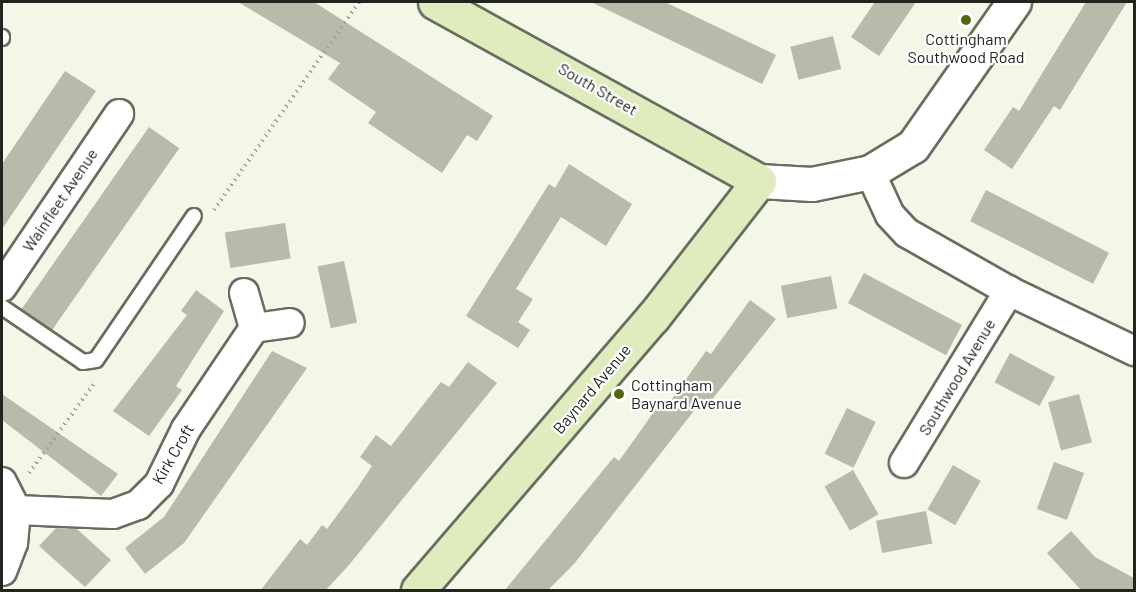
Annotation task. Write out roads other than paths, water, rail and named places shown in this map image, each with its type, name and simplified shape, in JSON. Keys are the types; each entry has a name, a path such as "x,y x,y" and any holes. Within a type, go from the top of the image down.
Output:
{"main road":[{"name":"South Street","path":"435,2 759,181"},
{"name":"Baynard Avenue","path":"418,591 638,335 759,181"}],"street":[{"path":"759,181 812,184 870,172 913,147 1014,2"},
{"name":"Wainfleet Avenue","path":"2,287 119,114"},
{"path":"870,172 890,215 907,232 1009,291 1134,351"},
{"name":"Southwood Avenue","path":"904,463 1009,291"},
{"path":"244,293 254,328 290,323"},
{"name":"Kirk Croft","path":"16,510 113,514 138,505 159,484 186,429 254,328"},
{"path":"2,482 16,510 14,543 2,571"}],"lane":[{"path":"2,307 83,362 96,360 194,216"}],"place":[{"name":"Cottingham Southwood Road","path":"966,20"},
{"name":"Cottingham Baynard Avenue","path":"619,394"}]}
